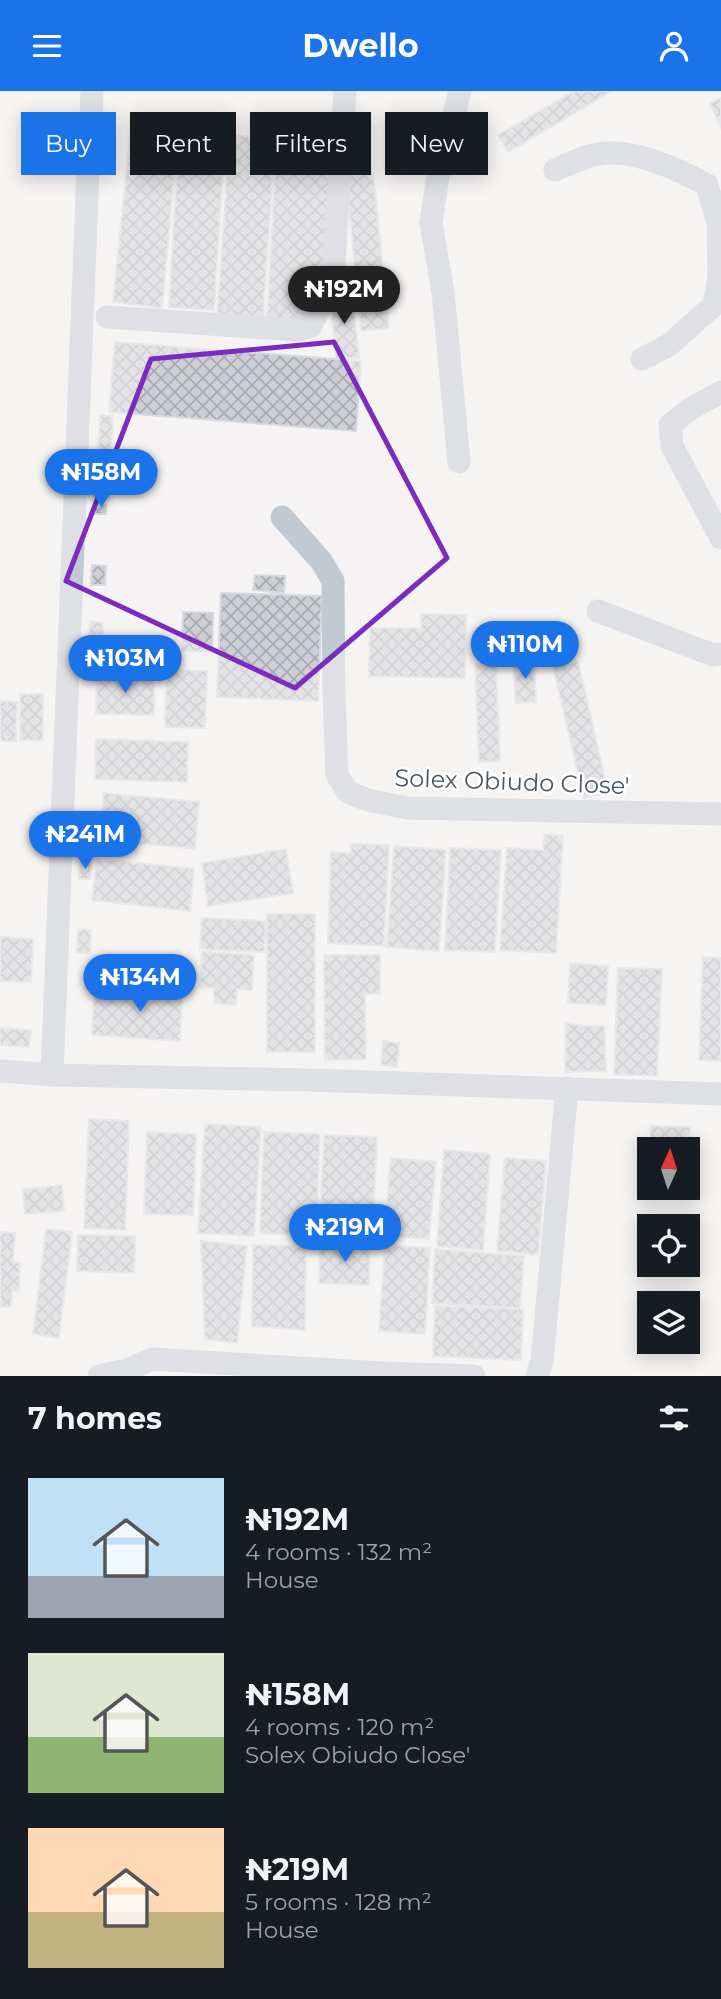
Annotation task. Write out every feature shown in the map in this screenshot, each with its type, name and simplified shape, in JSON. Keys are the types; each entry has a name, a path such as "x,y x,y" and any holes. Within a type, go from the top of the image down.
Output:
{"street":[{"path":"90,112 92,91"},
{"path":"107,317 298,330 311,326 333,279 345,91"},
{"path":"459,462 443,292 431,223 438,176 460,91"},
{"path":"555,170 584,157 612,152 647,159 714,182 719,276 714,305 669,345 642,359"},
{"path":"52,1075 88,175"},
{"path":"721,392 690,409 670,425 672,446 721,538"},
{"name":"Solex Obiudo Close'","path":"282,517 322,562 333,581 337,775 348,792 368,800 407,808 721,814"},
{"path":"598,611 713,655 721,654"},
{"path":"0,1071 52,1075 721,1094"},
{"path":"537,1376 542,1361 568,1088"},
{"path":"99,1376 138,1373 152,1359 474,1376"}],"highlighted area":[{"path":"334,342 447,558 295,688 66,581 151,359"}],"building":[{"path":"575,91 612,91 508,152 498,135"},
{"path":"721,98 721,128 710,103"},
{"path":"236,135 250,136 250,175 273,175 263,320 217,317 227,175 236,175"},
{"path":"130,138 130,175 174,175 162,308 113,302"},
{"path":"371,172 389,328 361,331 346,175 371,175"},
{"path":"177,175 223,175 214,310 169,307"},
{"path":"275,175 330,175 324,281 312,280 310,320 267,318"},
{"path":"352,293 359,358 337,358 329,298"},
{"path":"115,342 361,361 356,431 109,412"},
{"path":"100,415 113,416 111,450 98,450"},
{"path":"95,505 106,505 106,514 95,514"},
{"path":"92,565 106,566 105,585 91,585"},
{"path":"255,575 285,576 284,593 253,590"},
{"path":"221,593 322,596 318,701 217,697"},
{"path":"183,612 213,613 212,652 182,651"},
{"path":"421,614 466,615 465,678 369,676 370,628 421,628"},
{"path":"90,621 103,623 103,635 89,635"},
{"path":"89,647 104,647 103,664 88,663"},
{"path":"534,660 536,702 516,703 513,661"},
{"path":"578,661 608,792 584,798 553,667"},
{"path":"496,663 500,761 479,762 475,664"},
{"path":"167,670 207,671 205,728 165,727"},
{"path":"97,674 154,675 154,715 96,714"},
{"path":"20,694 43,694 43,740 20,740"},
{"path":"0,701 17,702 16,741 0,741"},
{"path":"96,739 188,742 187,782 95,779"},
{"path":"525,776 546,778 546,792 524,791"},
{"path":"104,793 199,802 195,849 99,839"},
{"path":"545,834 563,836 556,953 500,950 507,848 543,850"},
{"path":"351,844 389,845 384,946 328,943 331,852 351,853"},
{"path":"394,846 446,850 439,951 387,947"},
{"path":"450,848 501,850 495,952 445,950"},
{"path":"286,849 293,893 208,906 202,863"},
{"path":"97,859 194,869 190,911 92,900"},
{"path":"80,863 91,863 90,879 79,879"},
{"path":"267,914 315,914 315,1052 267,1052"},
{"path":"202,918 266,921 264,952 200,949"},
{"path":"78,929 91,930 90,953 77,952"},
{"path":"0,937 33,939 31,982 0,981"},
{"path":"202,952 254,955 252,990 237,989 236,1005 214,1003 214,988 200,987"},
{"path":"324,955 380,955 380,994 365,994 366,1059 325,1060"},
{"path":"703,957 721,958 721,1061 699,1060"},
{"path":"570,963 608,966 606,1005 568,1003"},
{"path":"618,968 662,969 657,1076 614,1074"},
{"path":"145,983 183,986 180,1041 92,1035 94,992 144,996"},
{"path":"566,1023 604,1026 606,1071 565,1072"},
{"path":"0,1028 31,1030 29,1047 0,1045"},
{"path":"383,1041 399,1043 397,1067 381,1065"},
{"path":"89,1119 129,1121 125,1230 84,1228"},
{"path":"205,1124 261,1127 254,1236 198,1233"},
{"path":"651,1126 690,1127 689,1137 650,1137"},
{"path":"147,1132 196,1134 193,1215 144,1214"},
{"path":"264,1132 320,1134 316,1236 260,1233"},
{"path":"324,1135 377,1137 372,1238 319,1236"},
{"path":"444,1150 490,1154 483,1250 437,1246"},
{"path":"391,1158 436,1162 429,1239 384,1235"},
{"path":"505,1158 546,1161 538,1255 497,1251"},
{"path":"62,1185 64,1211 25,1214 23,1189"},
{"path":"46,1229 72,1232 59,1338 33,1334"},
{"path":"0,1232 15,1233 13,1262 20,1263 19,1291 12,1291 11,1307 0,1307"},
{"path":"78,1235 135,1236 134,1273 77,1271"},
{"path":"201,1241 247,1246 237,1343 205,1339"},
{"path":"320,1243 370,1245 369,1285 319,1283"},
{"path":"253,1245 306,1246 305,1330 252,1326"},
{"path":"385,1245 430,1248 425,1334 379,1331"},
{"path":"435,1249 524,1256 520,1308 432,1303"},
{"path":"435,1306 523,1309 521,1360 433,1356"}]}
